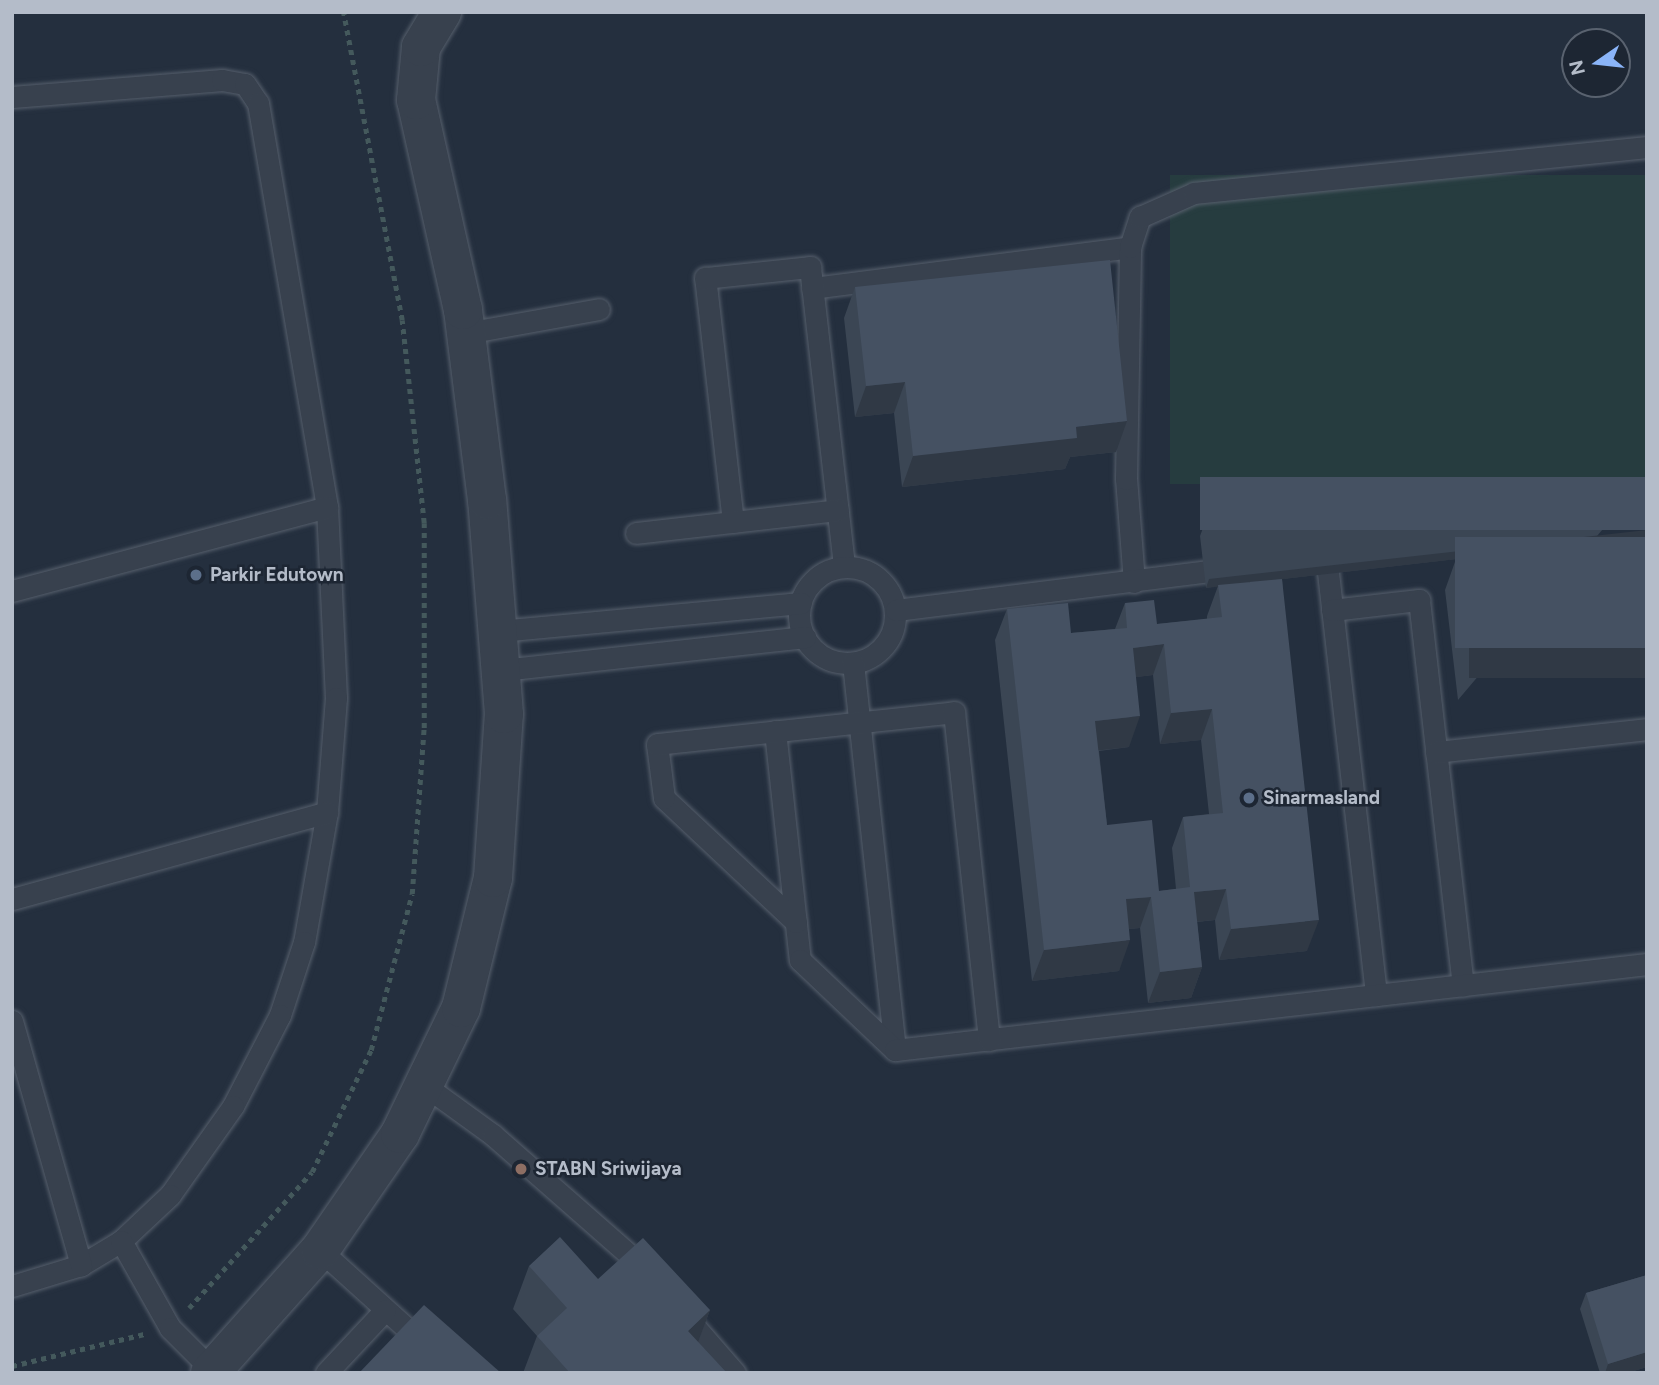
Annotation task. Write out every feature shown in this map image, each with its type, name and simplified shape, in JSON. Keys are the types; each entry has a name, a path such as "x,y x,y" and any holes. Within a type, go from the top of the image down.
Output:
{"street":[{"path":"211,1372 320,1250 400,1134 461,1008 493,878 502,670 499,631 466,333 416,100 421,47 442,12"}],"lane":[{"path":"12,97 222,80 245,84 258,103 327,507 336,698 327,812 304,942 274,1028 233,1106 170,1195 121,1241 81,1265 12,1286"},
{"path":"1134,582 1126,479 1130,247 1140,217 1194,193 1647,147"},
{"path":"812,288 1130,247"},
{"path":"733,522 705,278 810,267 844,566"},
{"path":"466,333 599,309"},
{"path":"12,592 327,507"},
{"path":"636,533 838,510"},
{"path":"1298,559 1353,552"},
{"path":"1326,555 1376,995"},
{"path":"896,610 1257,565"},
{"path":"844,566 877,579 896,610 892,635 876,655 853,663 833,661 805,638 801,603 824,572 844,566"},
{"path":"1332,610 1419,600 1463,986"},
{"path":"499,631 801,603"},
{"path":"502,670 805,638"},
{"path":"853,663 895,1050"},
{"path":"796,922 664,797 657,744 954,712 989,1040"},
{"path":"1436,752 1647,729"},
{"path":"775,731 800,960 895,1050 1647,964"},
{"path":"12,899 327,812"},
{"path":"12,1021 81,1265"},
{"path":"424,1084 638,1259 735,1373"},
{"path":"121,1241 170,1328 211,1372"},
{"path":"320,1250 456,1373"},
{"path":"326,1373 385,1310"}],"green space":[{"path":"1170,175 1647,175 1647,484 1170,484"}],"building":[{"path":"1110,260 1127,421 1076,427 1077,438 913,456 905,382 866,386 855,287"},
{"path":"1200,477 1647,477 1647,530 1200,530"},
{"path":"1455,537 1647,537 1647,648 1455,648"},
{"name":"Sinarmasland","path":"1282,579 1319,920 1231,929 1226,889 1194,892 1202,967 1160,972 1151,897 1126,899 1130,940 1044,950 1007,609 1068,603 1071,633 1127,628 1125,603 1154,600 1157,624 1222,617 1218,585","holes":["1164,644 1171,713 1212,709 1223,813 1183,817 1190,887 1159,891 1152,820 1107,825 1095,721 1140,716 1133,648"]},
{"path":"560,1237 598,1279 643,1238 710,1310 688,1331 727,1373 570,1373 537,1336 567,1308 529,1266"},
{"path":"1647,1275 1647,1352 1608,1364 1586,1293"},
{"path":"424,1305 501,1373 359,1373"}],"place":[{"name":"Parkir Edutown","path":"196,575"},
{"name":"Sinarmasland","path":"1249,798"},
{"name":"STABN Sriwijaya","path":"521,1169"}]}
